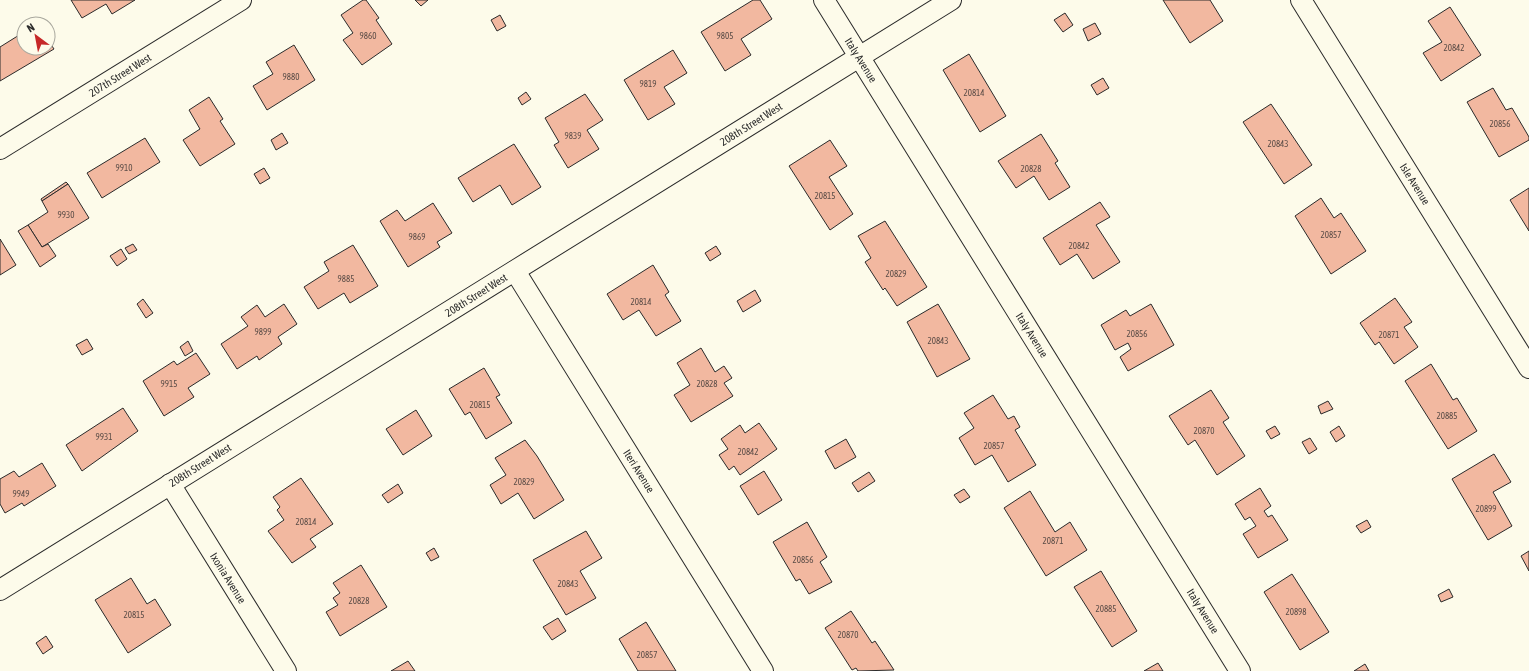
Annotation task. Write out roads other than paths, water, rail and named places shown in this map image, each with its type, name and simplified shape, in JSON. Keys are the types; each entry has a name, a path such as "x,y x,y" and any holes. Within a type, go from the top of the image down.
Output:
{"street":[{"name":"207th Street West","path":"0,149 241,0"},
{"name":"Italy Avenue","path":"824,0 1240,671"},
{"name":"208th Street West","path":"0,590 951,0"},
{"name":"Isle Avenue","path":"1300,0 1529,368"},
{"name":"Iteri Avenue","path":"515,271 763,671"},
{"name":"Ixonia Avenue","path":"170,484 286,671"}]}
